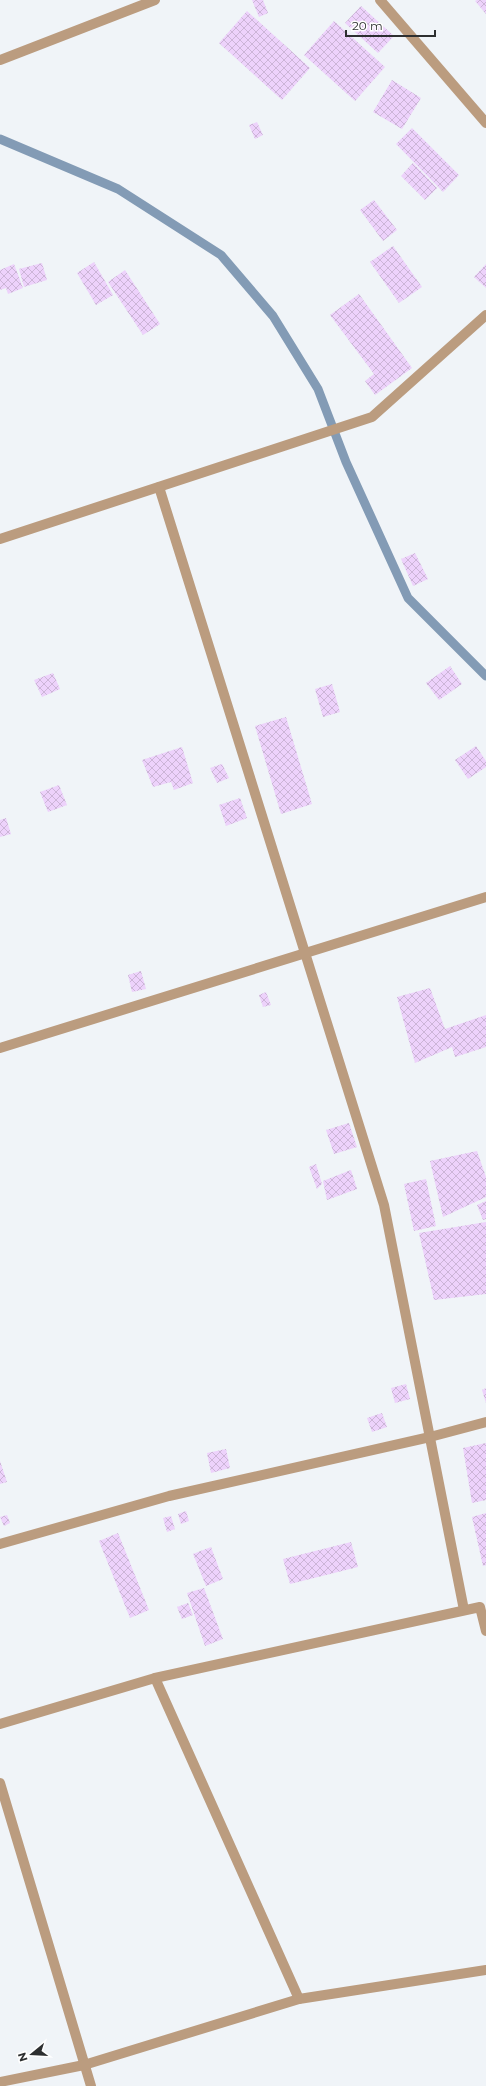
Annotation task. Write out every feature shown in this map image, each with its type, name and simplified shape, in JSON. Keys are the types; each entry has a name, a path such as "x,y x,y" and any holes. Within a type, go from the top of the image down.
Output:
{"street":[{"path":"0,60 155,0"},
{"path":"380,0 486,123"},
{"path":"0,539 372,417 486,315"},
{"path":"159,487 384,1205 464,1610"},
{"path":"0,1048 486,897"},
{"path":"0,1544 169,1496 430,1437 486,1422"},
{"path":"0,1724 155,1678 464,1610 480,1607 486,1631"},
{"path":"155,1678 299,1999"},
{"path":"0,1783 91,2086"},
{"path":"0,2082 84,2065 299,1999 486,1970"}],"building":[{"path":"252,0 263,0 268,13 259,17"},
{"path":"486,0 486,14 475,1"},
{"path":"361,6 394,36 378,53 345,23"},
{"path":"247,11 310,68 282,100 219,43"},
{"path":"334,21 385,67 355,101 304,55"},
{"path":"392,80 421,98 402,129 373,112"},
{"path":"257,122 263,135 255,139 249,125"},
{"path":"412,128 459,175 443,192 396,144"},
{"path":"413,163 437,188 425,200 401,176"},
{"path":"374,200 397,230 383,241 360,210"},
{"path":"393,246 422,287 399,303 370,262"},
{"path":"94,262 113,295 96,305 77,273"},
{"path":"42,263 47,280 24,287 19,269"},
{"path":"14,264 23,288 8,294 6,288 0,290 0,270"},
{"path":"486,264 486,288 474,277"},
{"path":"125,270 160,324 143,335 108,282"},
{"path":"359,294 412,368 375,395 365,381 374,374 330,315"},
{"path":"415,553 428,579 413,586 401,559"},
{"path":"450,666 462,684 439,700 426,683"},
{"path":"53,673 60,689 42,697 34,680"},
{"path":"332,684 340,712 323,717 315,689"},
{"path":"286,717 312,804 281,814 255,726"},
{"path":"476,746 486,761 486,767 468,779 455,760"},
{"path":"182,747 193,783 174,790 171,782 153,787 142,760"},
{"path":"222,764 229,778 217,783 210,768"},
{"path":"59,785 67,805 48,812 40,792"},
{"path":"240,798 247,818 226,826 219,805"},
{"path":"6,818 11,834 0,837 0,820"},
{"path":"141,971 146,989 132,992 128,975"},
{"path":"430,988 445,1029 486,1015 486,1047 455,1057 452,1047 415,1063 397,997"},
{"path":"266,992 271,1005 263,1007 259,995"},
{"path":"349,1123 357,1147 334,1154 326,1130"},
{"path":"477,1151 486,1177 486,1197 443,1217 430,1161"},
{"path":"316,1164 322,1184 317,1189 309,1167"},
{"path":"351,1170 357,1189 327,1200 323,1181"},
{"path":"426,1179 436,1226 414,1231 404,1184"},
{"path":"486,1201 486,1219 483,1220 477,1205"},
{"path":"486,1222 486,1294 434,1300 419,1233"},
{"path":"406,1384 410,1399 395,1403 391,1388"},
{"path":"486,1388 486,1403 482,1390"},
{"path":"382,1413 387,1427 372,1432 367,1418"},
{"path":"486,1443 486,1500 472,1503 463,1448"},
{"path":"226,1449 230,1468 211,1473 207,1453"},
{"path":"0,1461 7,1482 0,1484"},
{"path":"186,1511 189,1521 181,1524 178,1514"},
{"path":"486,1513 486,1565 483,1566 472,1517"},
{"path":"7,1515 10,1523 4,1526 0,1517"},
{"path":"171,1516 175,1529 167,1532 163,1518"},
{"path":"118,1533 149,1610 130,1618 99,1541"},
{"path":"351,1542 358,1567 290,1584 283,1559"},
{"path":"211,1547 223,1579 206,1586 193,1554"},
{"path":"204,1588 223,1639 205,1646 187,1593"},
{"path":"188,1603 193,1615 182,1619 177,1607"}],"waterway":[{"path":"0,139 118,189 221,255 273,316 318,389 346,462 408,598 486,676"}]}
